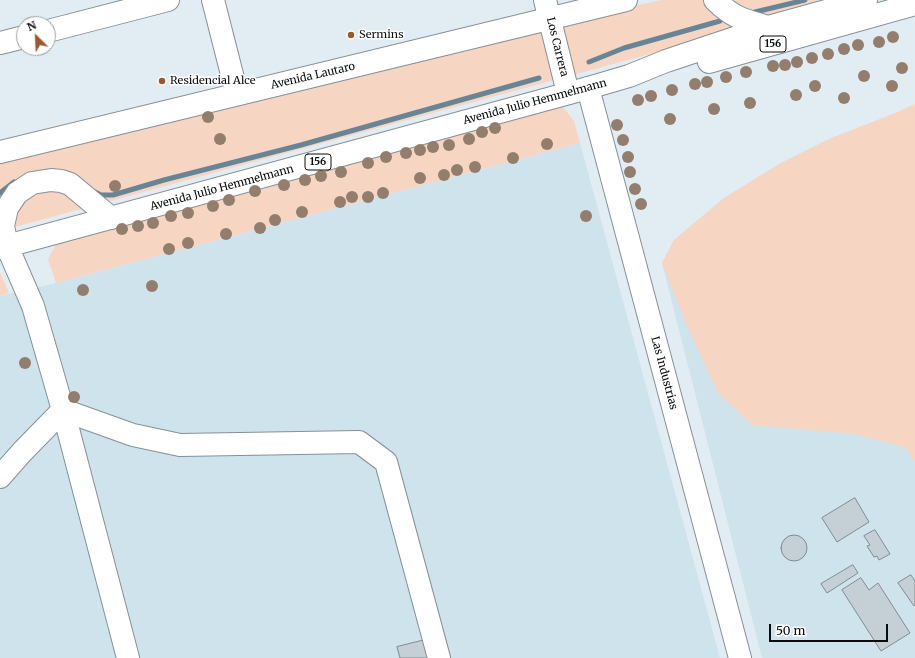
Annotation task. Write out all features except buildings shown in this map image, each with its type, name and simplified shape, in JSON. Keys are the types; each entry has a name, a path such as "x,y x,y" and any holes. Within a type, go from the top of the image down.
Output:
{"main road":[{"path":"56,29 168,0"},
{"path":"213,0 237,94"},
{"name":"Avenida Lautaro","path":"0,152 237,94 547,10 626,0"},
{"path":"715,0 727,12 743,20 768,27"},
{"name":"Avenida Julio Hemmelmann","path":"4,247 578,91 629,76 666,61 768,27 866,0"},
{"name":"Avenida Julio Hemmelmann","path":"629,76 670,73 915,4"},
{"name":"Los Carrera","path":"547,10 578,91"},
{"path":"0,44 16,39"},
{"name":"Las Industrias","path":"578,91 740,658"},
{"path":"111,218 70,184 51,180 42,180 24,187 17,193 7,208 3,226 4,247 33,306 63,410 128,658"},
{"path":"0,477 63,410"},
{"path":"63,410 133,435 180,445 359,442 386,462 439,658"}],"shaded area":[{"path":"661,0 848,0 0,231 0,164 576,19"},
{"path":"915,104 915,658 762,658 662,263 674,240 724,198 781,163 829,139"},
{"path":"915,104 915,461 904,447 855,434 752,425 718,393 684,319 662,263 674,240 724,198 781,163 829,139"},
{"path":"562,106 574,121 580,143 56,283 48,259 57,242"},
{"path":"580,143 720,658 0,658 0,296 56,283"},
{"path":"0,272 9,293 0,296"}],"waterway":[{"path":"755,12 805,0"},
{"path":"589,62 624,48 720,21"},
{"path":"95,192 101,195 113,195 164,180 301,145 539,78"},
{"path":"0,193 14,182"}],"place":[{"name":"Sermins","path":"351,35"},
{"name":"Residencial Alce","path":"162,81"}]}
